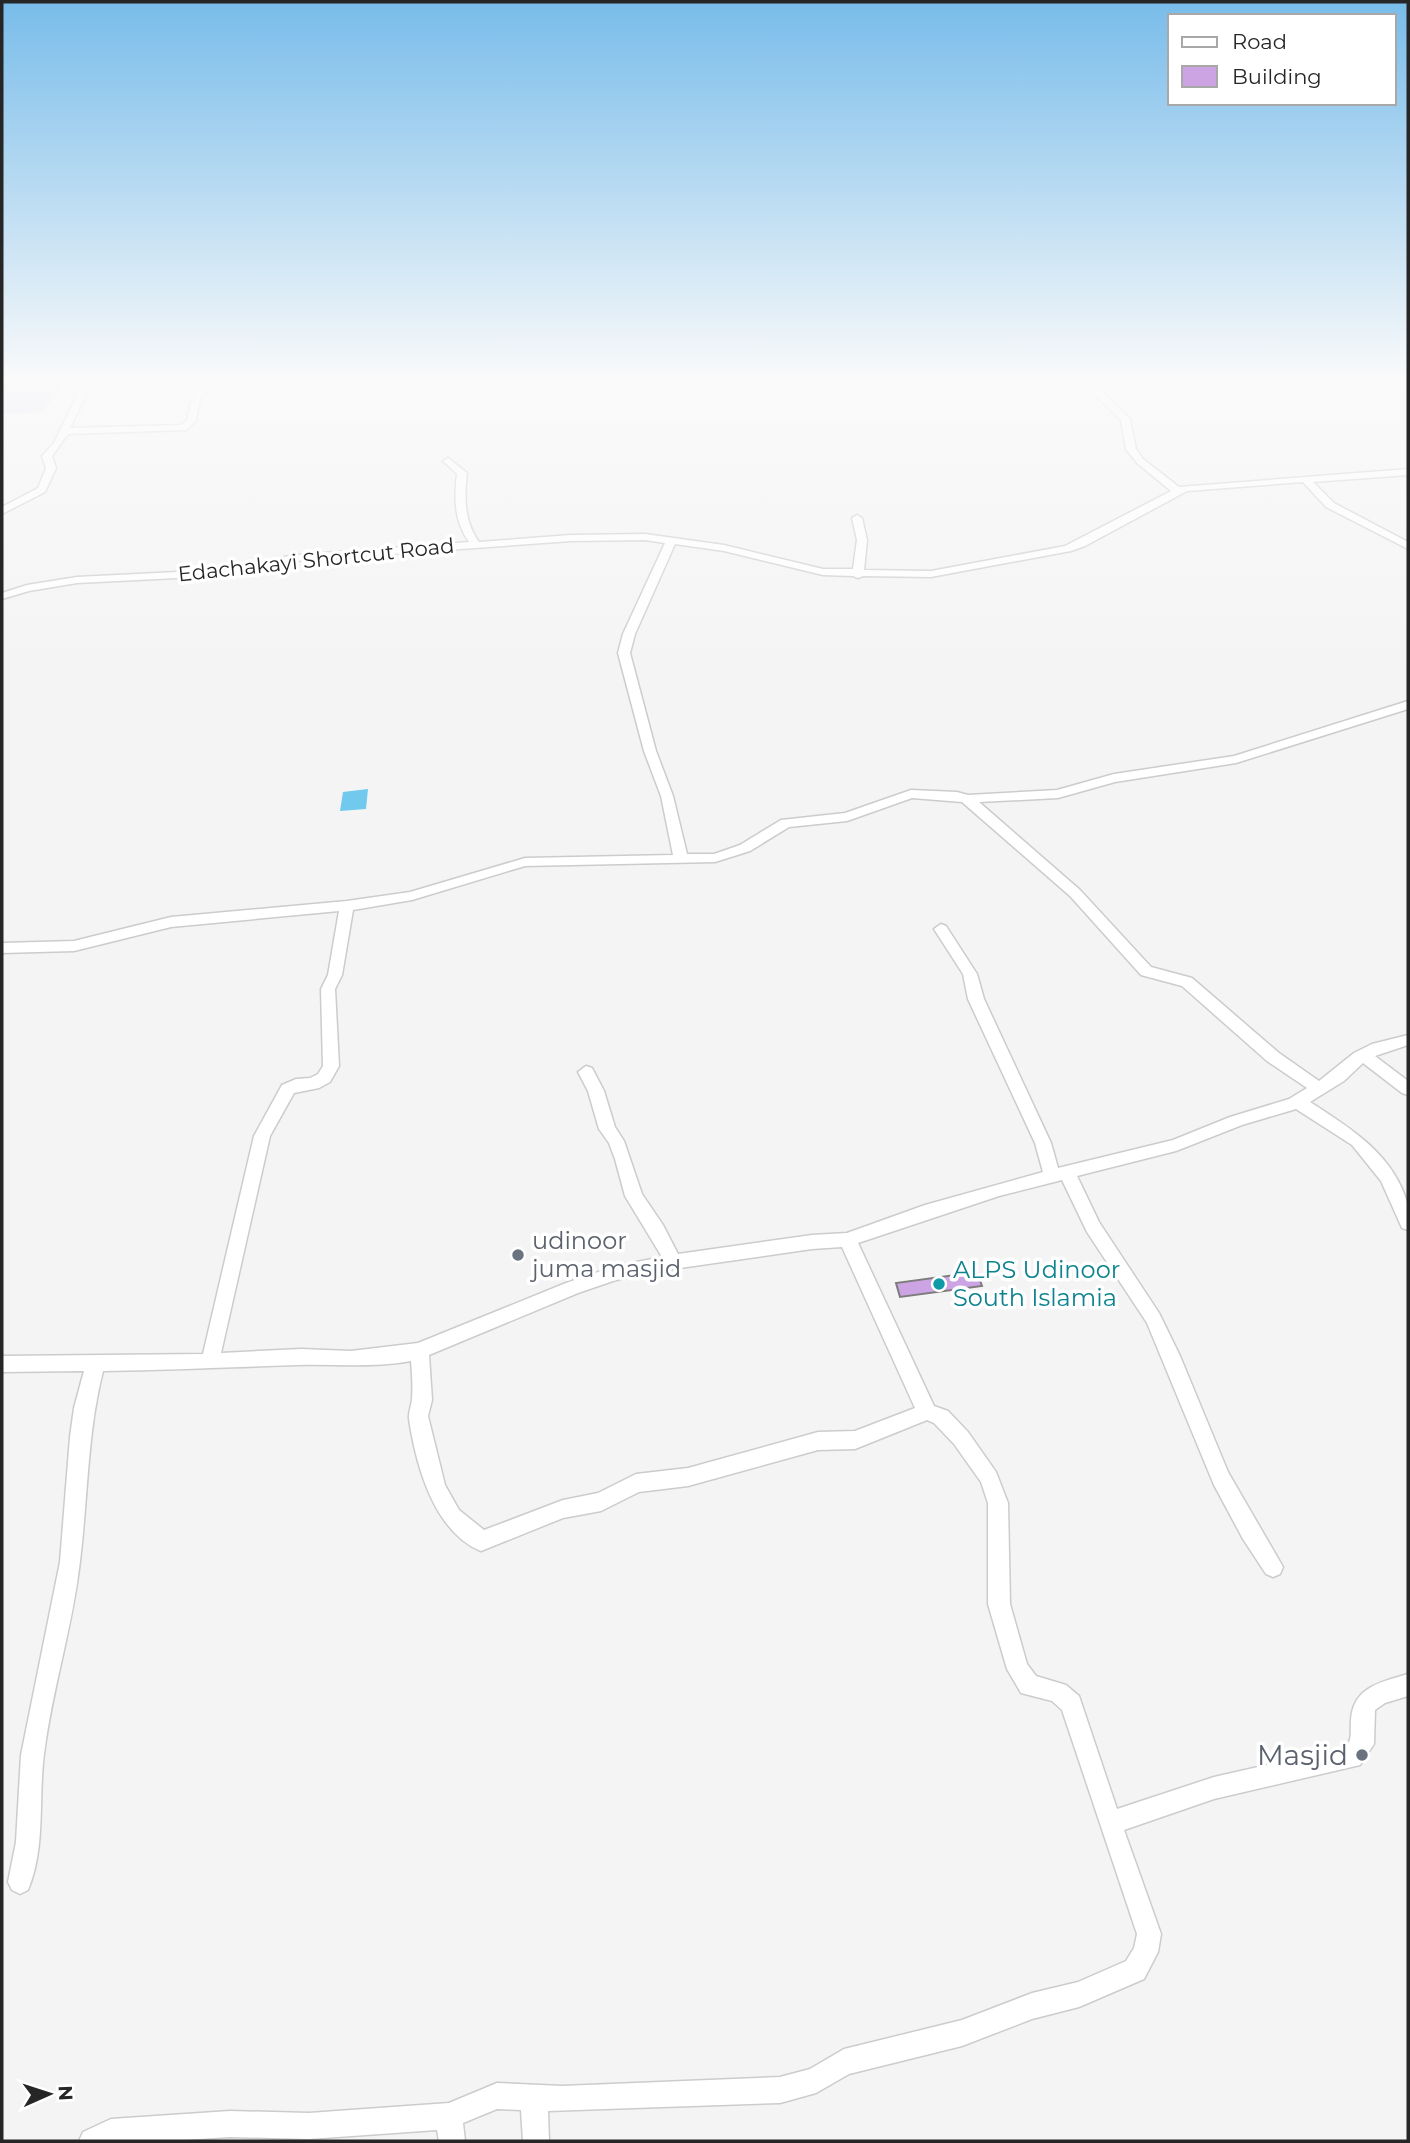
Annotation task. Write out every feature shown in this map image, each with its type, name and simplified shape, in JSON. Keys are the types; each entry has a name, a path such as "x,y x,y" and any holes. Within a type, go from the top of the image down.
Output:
{"street":[{"path":"2,511 42,490 46,479"},
{"path":"460,479 458,488 461,523 476,545"},
{"path":"1162,479 1177,491"},
{"name":"Edachakayi Shortcut Road","path":"2,596 55,581 205,574 251,568 295,558 571,538 645,537 671,540 724,548 823,572 858,575 932,574 1067,549 1081,544 1177,491 1194,486 1329,479"},
{"path":"1307,481 1330,505 1408,546"},
{"path":"857,518 862,540 858,575"},
{"path":"671,540 629,634 624,653 650,751 667,796 681,859"},
{"path":"2,948 74,946 171,922 346,906 412,896 525,862 681,859 730,855 786,823 847,817 911,794 967,799 1058,794 1114,778 1236,759 1408,705"},
{"path":"967,799 1075,893 1146,971 1159,978 1177,977 1187,982 1273,1057 1320,1088"},
{"path":"210,1362 262,1136 288,1089 296,1085 313,1084 327,1075 331,1066 328,989 335,975 346,906"},
{"path":"941,929 970,974 976,999 1043,1143 1080,1208 1115,1257 1152,1317 1178,1370 1213,1463 1253,1540 1273,1567"},
{"path":"2,1364 210,1362 300,1357 372,1358 420,1351 572,1288 616,1273 812,1242 848,1240 925,1212 1059,1173 1119,1161 1176,1144 1236,1121 1298,1102 1364,1055 1408,1040"},
{"path":"1364,1055 1408,1090"},
{"path":"586,1072 596,1091 607,1129 616,1141 623,1159 634,1196 657,1230 673,1262"},
{"path":"1298,1102 1358,1142 1388,1178 1408,1223"},
{"path":"848,1240 927,1412"},
{"path":"92,2141 111,2132 230,2124 309,2134 450,2129 498,2096 780,2090 816,2080 844,2062 962,2033 1032,2006 1079,1994 1135,1970 1146,1952 1149,1934 1068,1698 1058,1692 1029,1685 1018,1669 999,1605 998,1503 989,1478 961,1438 941,1417 927,1412 855,1440 818,1441 688,1477 636,1483 601,1502 563,1509 481,1541 452,1517 436,1487 418,1416 422,1400 420,1351"},
{"path":"20,1882 28,1842 32,1755 70,1562 80,1437 84,1408 96,1363"},
{"path":"1111,1823 1214,1788 1352,1757 1363,1744 1360,1712 1366,1702 1386,1691 1408,1685"},
{"path":"534,2097 536,2141"}],"water":[{"path":"368,789 366,809 340,811 343,792"}],"building":[{"name":"ALPS Udinoor South Islamia","path":"977,1272 982,1286 900,1297 896,1283"}],"place":[{"name":"udinoor juma masjid","path":"518,1255"},
{"name":"ALPS Udinoor South Islamia","path":"939,1284"},
{"name":"Masjid","path":"1362,1755"}]}
